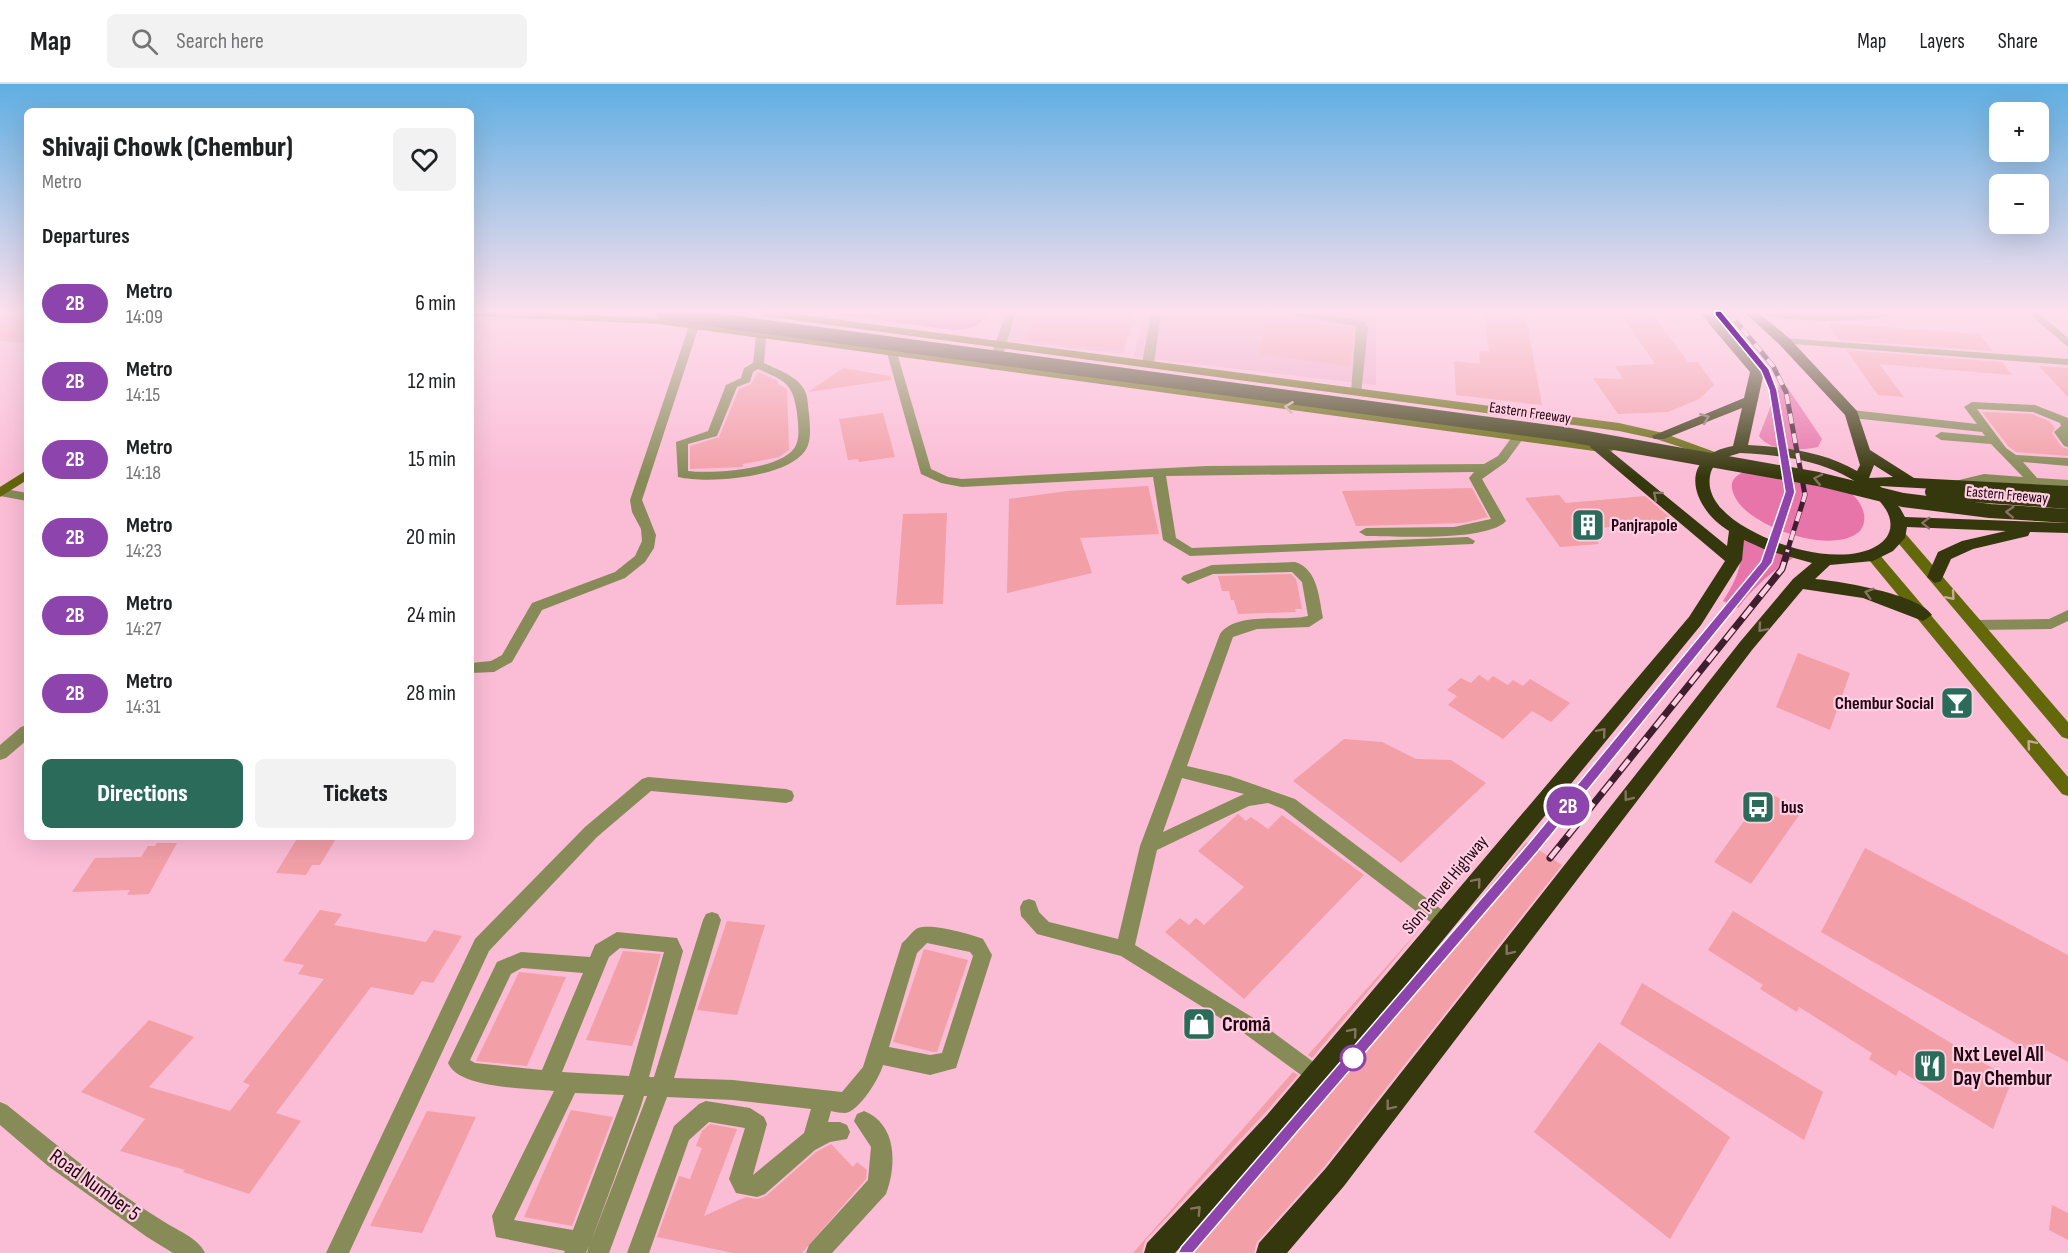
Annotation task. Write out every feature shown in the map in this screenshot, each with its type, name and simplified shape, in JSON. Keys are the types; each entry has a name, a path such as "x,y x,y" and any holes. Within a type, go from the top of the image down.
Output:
{"highway":[{"name":"Eastern Freeway","path":"1069,368 1564,434 1818,479 1903,500 1990,511 2068,516"},
{"name":"Eastern Freeway","path":"1152,368 1564,421 1816,466 1906,490 2068,502"},
{"path":"1740,448 1757,372 1753,368"},
{"path":"1809,368 1852,414 1867,465 1864,481"},
{"path":"1659,436 1751,400"},
{"path":"1597,447 1734,560"},
{"path":"1740,448 1805,456 1838,467 1864,481 1892,507 1899,528 1891,548 1874,557 1852,561 1826,560 1779,549 1737,529 1707,500 1701,485 1702,472 1712,460 1740,448"},
{"path":"1863,452 1900,476 1916,483"},
{"path":"1864,481 2068,491"},
{"path":"1935,578 1944,556 1968,545 2041,527"},
{"path":"1899,528 2068,528"},
{"name":"Sion Panvel Highway","path":"1157,1253 1276,1124 1695,621 1734,560 1737,529"},
{"path":"1269,1253 1335,1177 1641,780 1799,583 1826,560"},
{"path":"1799,583 1863,590 1899,602 1923,615"}],"main road":[{"path":"997,368 1597,447 1712,460"},
{"path":"1176,368 1619,427 1659,436 1712,460"},
{"path":"1173,392 1180,368"},
{"path":"1455,428 1458,404"},
{"path":"1,493 24,476"},
{"path":"1899,528 1935,578 2068,733"},
{"path":"1874,557 2068,789"}],"street":[{"path":"474,668 490,669 506,662 535,608 616,576 641,558 648,546 649,535 646,524 636,507 636,500 680,368"},
{"path":"753,368 748,370 746,380 732,385 713,433 681,442 682,474 694,477 732,474 791,460 800,452 804,442 800,392 785,377 764,368"},
{"path":"896,368 925,471 945,480 980,483 1159,472 1297,468 1486,468"},
{"path":"1356,392 1358,368"},
{"path":"2033,481 2013,458 2002,451 1970,407 1972,405 2046,412 2065,421 2067,427 2060,432 2068,443"},
{"path":"1852,414 1986,429"},
{"path":"1305,476 1336,476 1342,479 1475,478 1486,468 1502,459 1519,436"},
{"path":"1941,436 1995,441"},
{"path":"2013,458 2068,462"},
{"path":"1159,472 1170,540 1190,552 1468,541"},
{"path":"1366,532 1474,530 1494,524 1499,521 1475,478"},
{"path":"1955,485 1984,478 2068,484"},
{"path":"1,493 24,497"},
{"path":"1125,949 1149,846 1227,634 1239,627 1254,624 1309,622 1316,618 1309,580 1304,572 1295,567 1212,570 1188,579"},
{"path":"1976,625 2051,624 2068,615"},
{"path":"0,754 24,734"},
{"path":"1177,770 1230,782 1289,804 1444,922"},
{"path":"337,1253 482,945 591,831 648,784 786,796"},
{"path":"1149,846 1246,800 1268,796"},
{"path":"1029,907 1030,916 1043,928 1125,949 1248,1026 1316,1076"},
{"path":"584,1249 661,1087 712,920"},
{"path":"596,966 521,960 504,969 458,1063 471,1072 548,1081 727,1090 846,1103 870,1072 909,949 923,935 939,936 976,945 983,955 949,1061 930,1065 876,1054"},
{"path":"548,1081 602,951 617,940 670,944 674,951 635,1087 584,1249"},
{"path":"569,1083 503,1216 504,1229 584,1249"},
{"path":"718,1113 727,1090"},
{"path":"813,1137 824,1100"},
{"name":"Road Number 5","path":"0,1112 56,1158 155,1229 194,1253"},
{"path":"638,1253 681,1133 706,1112 750,1118 757,1124 740,1179 744,1185 757,1186 813,1137 832,1130 840,1132"},
{"path":"818,1253 878,1186 882,1168 882,1143 864,1122"}],"shaded area":[{"path":"1225,368 1376,368 1376,385"},
{"path":"1780,383 1787,387 1822,439 1818,447 1778,448 1759,436"},
{"path":"1777,465 1815,474 1841,485 1852,493 1860,503 1864,514 1864,523 1860,531 1848,538 1832,541 1813,540 1776,528 1745,510 1736,499 1732,489 1736,476 1751,469"},
{"path":"1741,536 1755,545 1793,558 1763,580 1738,608 1723,601 1738,570"}],"building":[{"path":"843,368 891,376 891,380 808,392"},
{"path":"1454,368 1535,368 1542,405 1456,395"},
{"path":"1616,368 1702,368 1714,385 1699,399 1668,412 1618,414 1593,378 1623,379"},
{"path":"1858,368 1882,368 1904,397 1878,395"},
{"path":"1922,368 2006,368 2012,375"},
{"path":"2040,368 2068,368 2068,397"},
{"path":"758,372 778,381 778,384 787,389 789,450 779,457 743,464 743,467 690,469 690,446 719,437 739,389 751,384"},
{"path":"1982,412 2032,414 2049,421 2055,428 2052,433 2062,447 2068,449 2068,456 2016,452 2008,446"},
{"path":"883,413 895,457 859,462 858,459 848,460 839,419"},
{"path":"1148,486 1159,534 1080,538 1092,573 1007,593 1009,499 1067,491"},
{"path":"1472,488 1488,517 1463,523 1356,526 1342,491"},
{"name":"Panjrapole","path":"1559,495 1566,503 1645,496 1674,521 1588,529 1599,544 1560,547 1525,498"},
{"path":"947,513 943,604 896,605 903,514"},
{"path":"1291,574 1296,579 1302,609 1295,609 1296,612 1238,614 1229,591 1222,591 1218,576"},
{"path":"1798,653 1850,673 1830,730 1776,707"},
{"path":"1479,675 1488,681 1493,676 1508,685 1513,680 1523,686 1530,679 1570,703 1551,722 1532,711 1503,739 1448,705 1457,696 1447,690 1461,678 1471,683"},
{"path":"1344,739 1382,742 1416,759 1451,760 1486,783 1401,863 1293,781"},
{"path":"1766,791 1802,811 1751,884 1714,862"},
{"path":"1238,814 1246,821 1251,817 1268,829 1282,815 1364,875 1244,999 1165,932 1180,918 1189,925 1196,918 1204,925 1244,887 1198,851"},
{"path":"296,840 335,840 320,865 312,865 306,875 276,873"},
{"path":"1526,842 1562,865 1324,1167 1257,1242 1254,1253 1178,1253 1287,1134"},
{"path":"157,843 177,843 149,894 127,895 130,890 72,892 95,858 141,857 148,846 155,846"},
{"path":"1865,848 2068,955 2068,1062 2046,1050 2043,1059 1821,932"},
{"path":"320,910 342,914 334,925 426,942 434,930 462,936 433,983 422,981 413,995 371,987 276,1113 301,1121 249,1194 183,1172 185,1170 120,1151 145,1119 81,1092 149,1020 194,1037 149,1087 230,1111 250,1085 243,1082 324,979 298,974 304,965 283,961"},
{"path":"1733,911 2012,1080 1993,1129 1899,1070 1896,1076 1869,1059 1872,1053 1799,1007 1797,1012 1760,989 1763,985 1708,950"},
{"path":"727,921 765,925 737,1015 697,1010"},
{"path":"1426,922 1312,1058 1308,1055"},
{"path":"924,949 968,960 937,1052 893,1042"},
{"path":"623,951 661,954 632,1046 586,1040"},
{"path":"519,972 566,977 527,1066 476,1061"},
{"path":"1642,983 1823,1092 1804,1140 1620,1024"},
{"path":"1599,1042 1730,1137 1670,1239 1534,1132"},
{"path":"1293,1072 1298,1075 1145,1241 1142,1253 1133,1253"},
{"path":"571,1110 613,1117 572,1226 524,1217"},
{"path":"427,1111 476,1117 422,1233 370,1226"},
{"path":"710,1124 737,1129 704,1216 746,1197 757,1199 766,1196 816,1152 831,1144 853,1167 857,1162 867,1170 866,1179 802,1253 733,1253 657,1237 679,1176 690,1179 702,1148 696,1146 702,1131"},
{"path":"2052,1205 2068,1213 2068,1240 2049,1230"}],"railway":[{"path":"1763,368 1773,390 1790,492 1770,552"},
{"path":"1774,368 1786,392 1805,495 1787,552"},
{"path":"1533,847 1766,563 1770,550"},
{"path":"1550,858 1782,569 1788,550"}],"metro line":[{"name":"2B","path":"1187,1253 1533,847 1766,563 1790,492 1773,390 1763,368"}],"place":[{"name":"Panjrapole","path":"1588,525"},
{"name":"Chembur Social","path":"1957,703"},
{"name":"bus","path":"1758,807"},
{"name":"Cromā","path":"1199,1024"},
{"name":"Nxt Level All Day Chembur","path":"1930,1066"}]}
